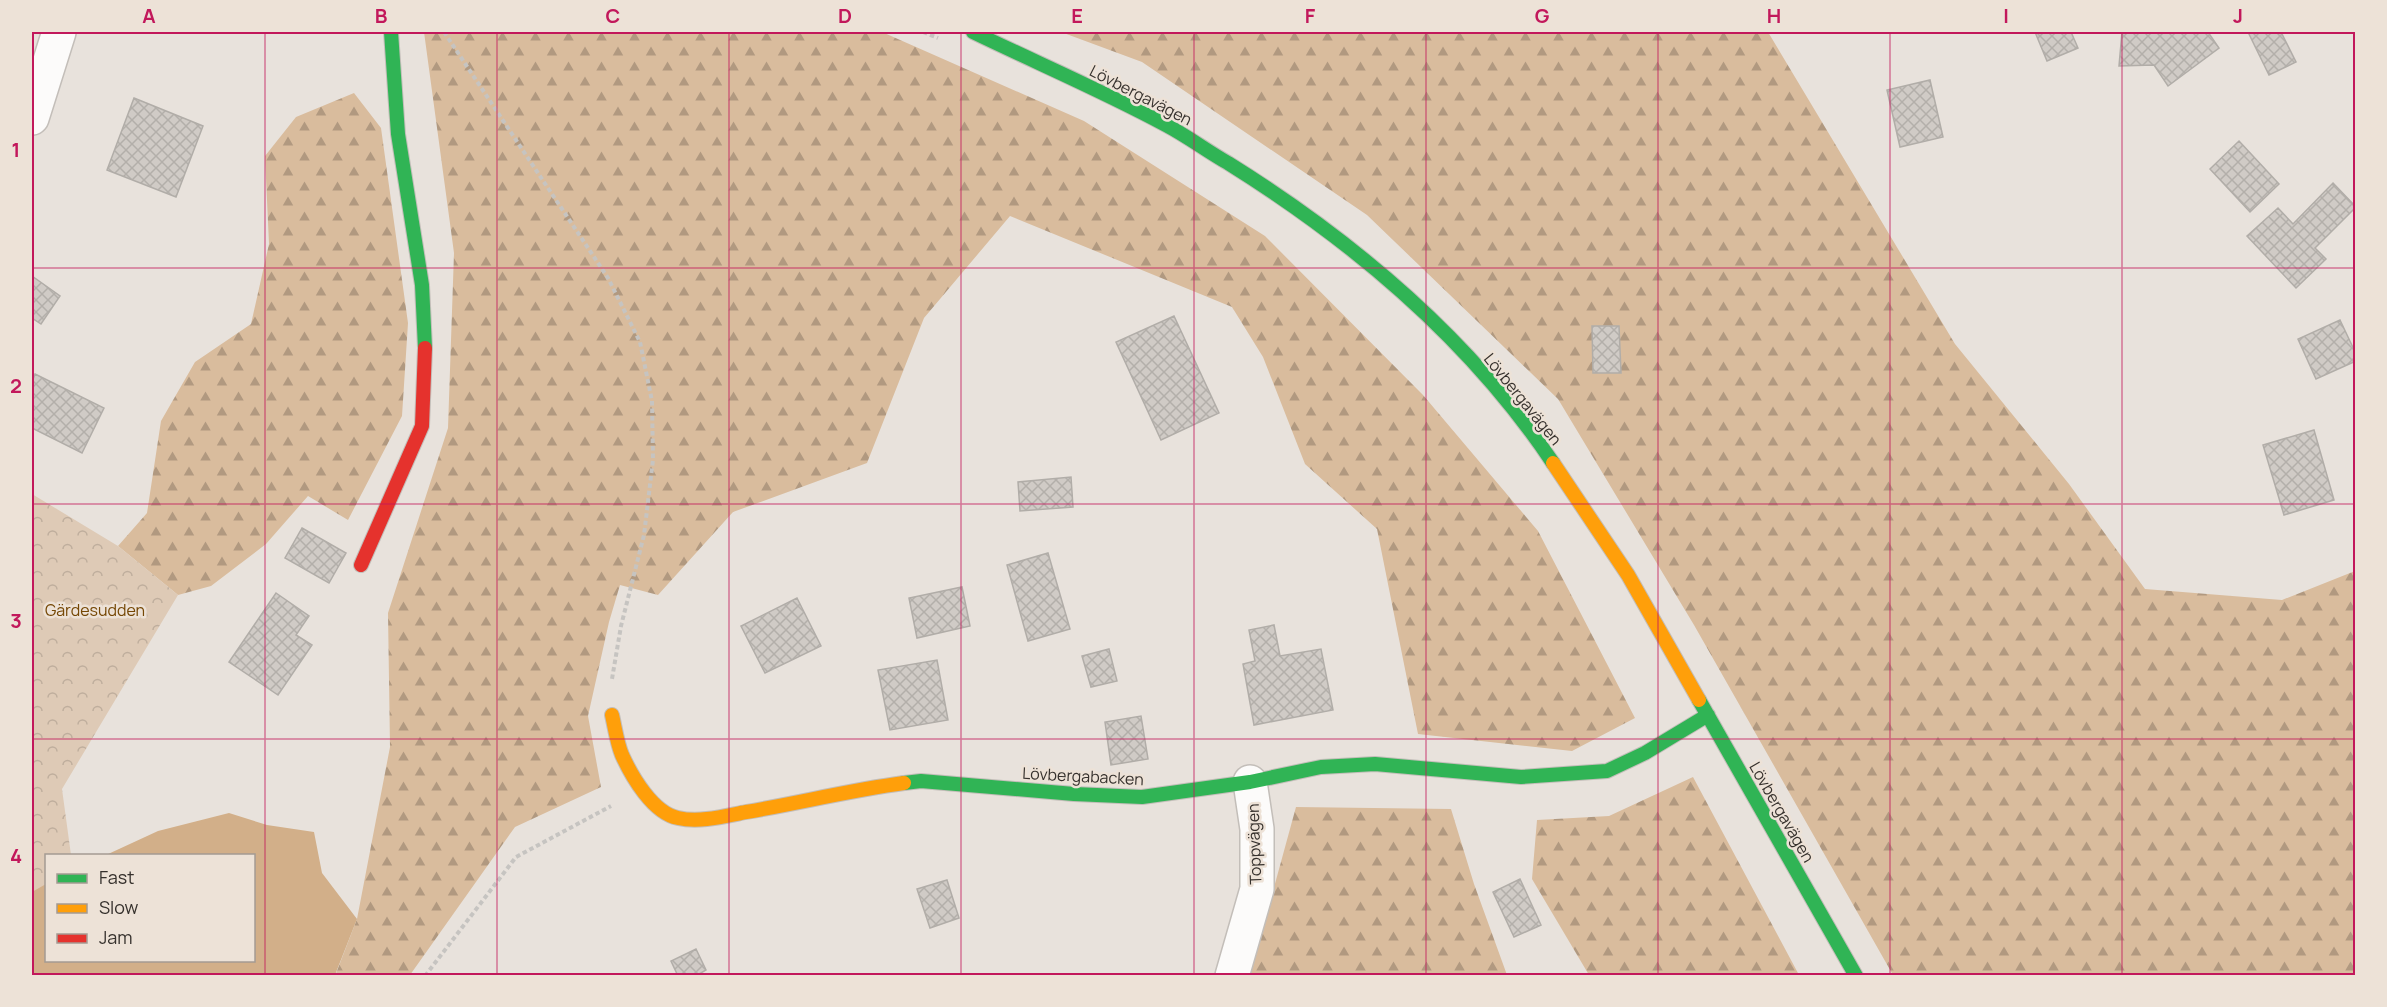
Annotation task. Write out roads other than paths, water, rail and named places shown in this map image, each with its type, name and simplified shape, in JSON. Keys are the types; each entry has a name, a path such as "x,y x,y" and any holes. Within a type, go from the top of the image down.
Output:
{"street":[{"path":"32,118 59,32"},
{"path":"361,565 422,426 425,359 422,285 398,134 391,32"},
{"name":"Lövbergavägen","path":"973,32 1166,125 1277,194 1375,267 1459,346 1538,441 1628,575 1856,975"},
{"name":"Lövbergabacken","path":"612,715 622,754 641,789 657,806 677,818 706,819 807,802 857,789 921,781 1074,794 1142,797 1250,782 1321,768 1375,764 1521,777 1607,771 1645,753 1708,715"},
{"name":"Toppvägen","path":"1232,975 1257,889 1257,829 1250,782"}],"park label":[{"name":"Gärdesudden","path":"95,610"}]}
